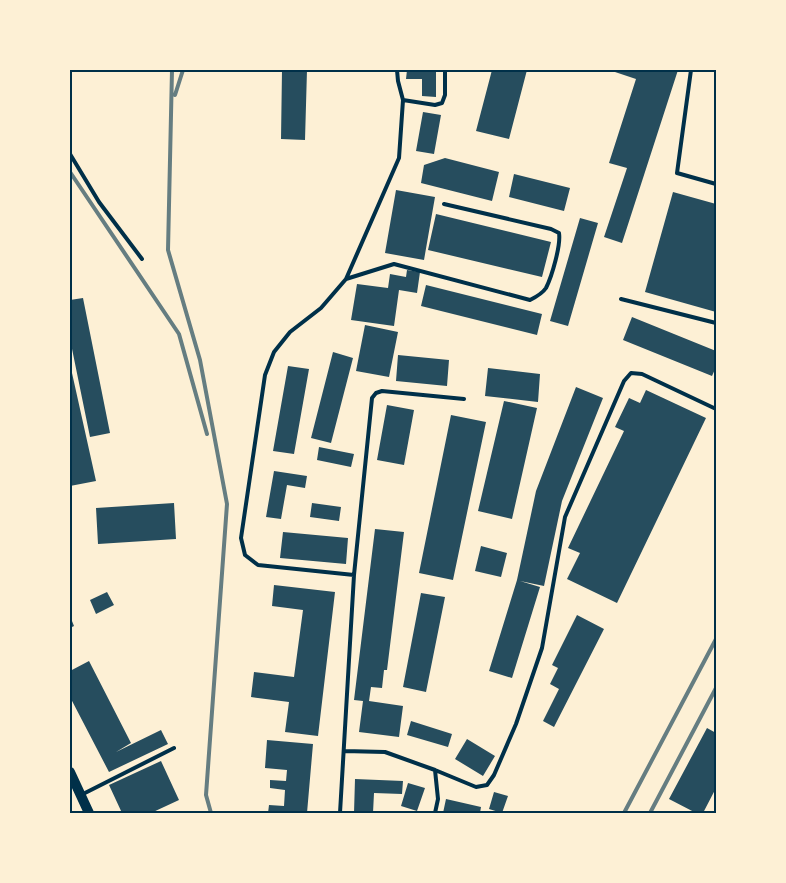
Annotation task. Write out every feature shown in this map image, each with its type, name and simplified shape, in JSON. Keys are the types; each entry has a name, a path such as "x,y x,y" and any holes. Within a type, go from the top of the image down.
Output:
{"main road":[{"path":"70,772 89,813"}],"lane":[{"path":"354,575 258,565 246,555 241,538 265,375 274,352 290,332 322,308 346,279 399,158 403,100 397,70"},
{"path":"403,100 435,105 442,103 445,95 445,70"},
{"path":"691,70 677,173 716,184"},
{"path":"70,154 99,202 142,259"},
{"path":"346,279 394,264 530,300 539,296 546,288 560,238 559,233 444,204"},
{"path":"621,299 716,323"},
{"path":"344,751 385,752 476,787 487,785 494,775 516,724 542,648 565,517 624,380 631,373 642,374 716,408"},
{"path":"340,813 354,575 372,398 376,393 382,391 464,399"},
{"path":"81,795 174,748"},
{"path":"435,770 438,799 435,813"}],"building":[{"path":"282,70 307,70 305,140 281,139"},
{"path":"407,70 436,70 436,97 422,96 422,79 406,79"},
{"path":"492,70 527,70 509,139 476,131"},
{"path":"609,70 678,70 622,243 604,237 627,168 609,163 636,79"},
{"path":"423,112 441,115 434,154 416,151"},
{"path":"445,158 499,172 492,201 421,183 424,165"},
{"path":"514,174 570,188 564,211 509,197"},
{"path":"396,190 435,197 424,260 385,253"},
{"path":"673,192 716,204 716,312 645,292"},
{"path":"436,214 551,242 542,277 428,250"},
{"path":"580,218 598,223 568,326 550,321"},
{"path":"407,270 420,272 417,293 399,290 394,326 351,320 357,284 388,288 390,274 406,277"},
{"path":"426,285 542,314 537,335 421,306"},
{"path":"83,298 110,433 90,437 70,339 70,300"},
{"path":"632,317 716,351 716,367 712,376 623,340"},
{"path":"365,325 398,332 389,377 356,371"},
{"path":"333,352 353,358 331,443 311,438"},
{"path":"398,355 449,360 447,386 396,381"},
{"path":"70,364 96,481 70,486"},
{"path":"288,366 309,369 294,454 273,451"},
{"path":"488,368 540,374 538,402 485,396"},
{"path":"576,387 603,398 562,501 544,586 520,581 540,587 512,678 489,671 517,580 536,491"},
{"path":"646,390 706,418 617,603 567,579 580,553 568,548 624,431 615,427 629,398 640,403"},
{"path":"504,401 537,408 512,519 478,511"},
{"path":"387,405 414,410 404,465 377,460"},
{"path":"451,415 486,422 453,580 419,573"},
{"path":"319,447 354,454 351,467 317,460"},
{"path":"274,471 307,476 305,488 287,485 281,519 266,517"},
{"path":"174,503 176,539 98,544 96,508"},
{"path":"312,503 341,507 339,521 310,517"},
{"path":"375,529 404,532 387,670 384,670 382,688 371,687 369,701 403,706 399,737 359,732 363,701 354,700"},
{"path":"283,532 348,538 346,564 280,558"},
{"path":"481,546 507,553 501,577 475,571"},
{"path":"274,585 335,592 318,736 285,732 289,702 251,697 254,672 294,677 303,610 272,606"},
{"path":"107,592 114,605 96,614 90,600"},
{"path":"421,593 445,597 426,692 403,687"},
{"path":"577,615 604,629 554,727 543,721 559,689 550,684 558,668 552,665"},
{"path":"70,616 74,626 70,628"},
{"path":"89,661 131,743 116,752 161,730 168,744 109,772 70,697 70,671"},
{"path":"411,721 452,734 448,747 407,735"},
{"path":"707,728 716,733 716,788 703,813 696,813 669,799"},
{"path":"467,739 495,756 483,776 455,759"},
{"path":"267,740 313,744 307,813 268,813 269,805 284,806 285,790 270,788 270,780 286,781 287,770 265,768"},
{"path":"161,761 179,800 151,813 122,813 109,785"},
{"path":"355,779 403,781 402,794 374,793 373,813 354,813"},
{"path":"408,783 425,788 417,811 401,806"},
{"path":"494,792 508,796 502,813 489,809"},
{"path":"446,799 481,807 480,813 443,813"}],"railway":[{"path":"172,70 168,250 200,360 227,504 206,795 211,813"},
{"path":"175,95 183,70"},
{"path":"70,172 179,334 207,434"},
{"path":"624,813 716,639"},
{"path":"650,813 716,688"}]}
